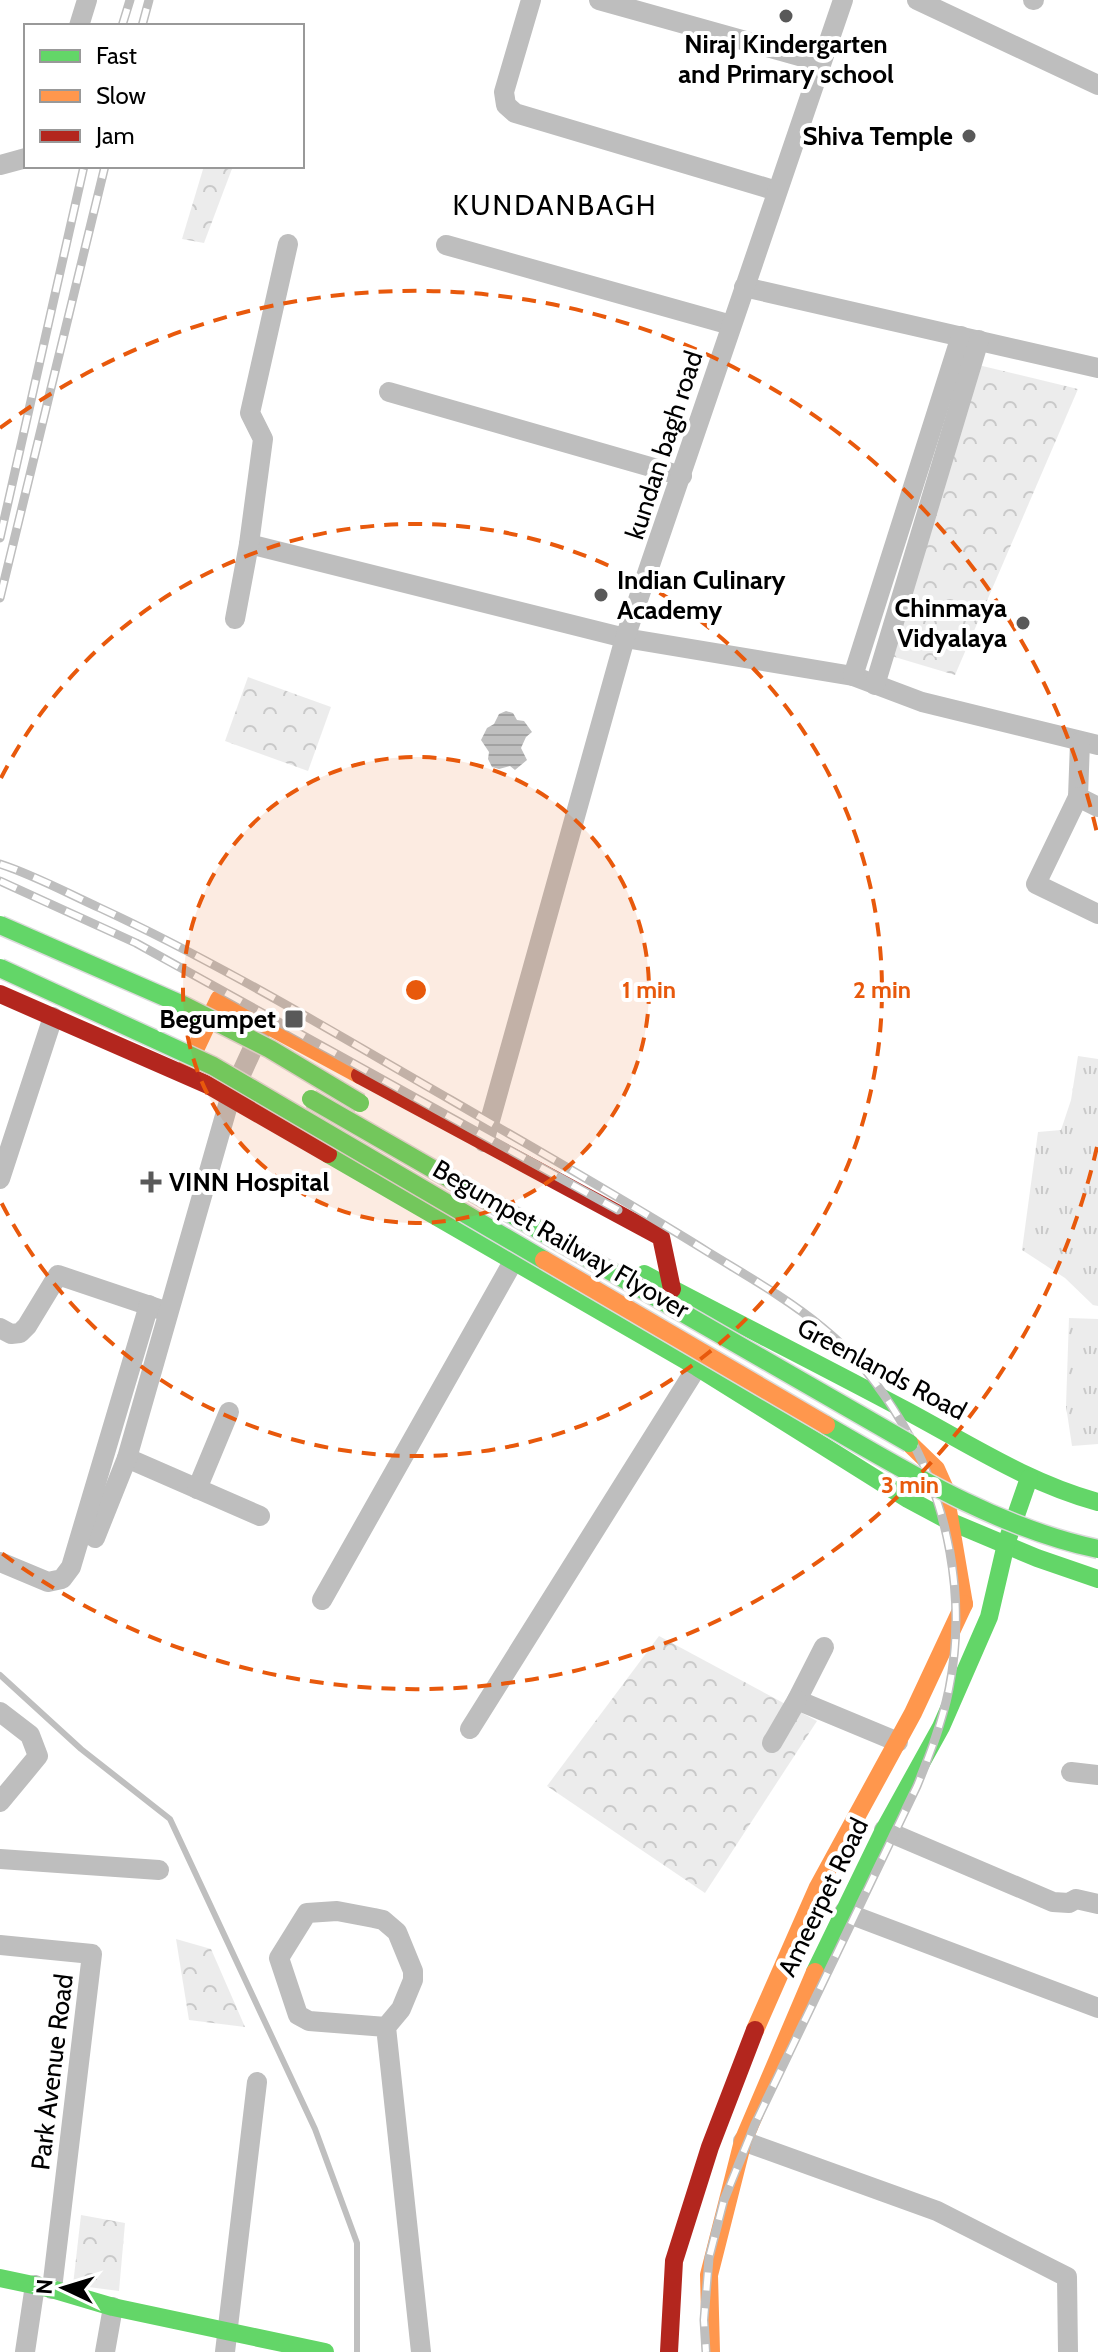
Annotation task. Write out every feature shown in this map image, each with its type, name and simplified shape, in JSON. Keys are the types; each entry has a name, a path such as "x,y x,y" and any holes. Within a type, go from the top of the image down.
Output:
{"main road":[{"path":"0,925 183,1005 270,1049 377,1113"},
{"path":"0,966 138,1011"},
{"name":"Begumpet Railway Flyover","path":"0,966 213,1066 956,1498 992,1516 1098,1549"},
{"path":"0,994 184,1073 230,1098 697,1367 908,1499 949,1521 1037,1558 1098,1579"},
{"path":"184,1073 219,999 661,1237 672,1289"},
{"path":"178,1028 267,1074"},
{"path":"292,1088 909,1443 936,1469 944,1487 949,1521"},
{"name":"Begumpet Railway Flyover","path":"457,1162 644,1274"},
{"name":"Greenlands Road","path":"644,1274 807,1357 1029,1478 1069,1495 1098,1502"},
{"name":"Ameerpet Road","path":"711,2352 709,2275 743,2141 804,1994 884,1830 941,1727 989,1617 1006,1544 1029,1478"},
{"name":"Ameerpet Road","path":"669,2352 674,2261 739,2067 818,1887 898,1742 964,1604 949,1521"},
{"path":"0,2278 113,2307 319,2351"}],"street":[{"path":"80,24 87,0"},
{"path":"531,0 504,92 506,105 515,113 777,191"},
{"path":"599,0 821,62"},
{"name":"kundan bagh road","path":"484,1142 625,638 843,0"},
{"path":"917,0 1098,85"},
{"path":"0,165 24,159"},
{"path":"235,619 263,439 250,413 288,244"},
{"path":"446,245 731,325"},
{"path":"744,287 1098,368"},
{"path":"853,676 910,497 970,338"},
{"path":"875,685 930,502 970,338"},
{"path":"389,392 682,476"},
{"path":"910,497 930,502"},
{"path":"249,544 625,638 853,676 922,702 1089,744 1078,797 1036,884 1098,914"},
{"path":"893,550 914,554"},
{"path":"1078,797 1098,807"},
{"path":"0,1179 53,1017"},
{"path":"95,1538 127,1458 230,1098 265,1023"},
{"path":"322,1600 514,1260"},
{"path":"0,1328 11,1334 20,1333 58,1275 170,1313"},
{"path":"0,1562 48,1582 62,1579 71,1567 149,1305"},
{"path":"470,1729 697,1367"},
{"path":"124,1388 148,1386"},
{"path":"197,1489 229,1412"},
{"path":"127,1458 260,1516"},
{"path":"772,1743 824,1647"},
{"path":"797,1700 898,1742"},
{"path":"0,1712 30,1735 38,1756 0,1802"},
{"path":"1071,1772 1098,1775"},
{"path":"884,1830 1053,1902 1069,1903 1076,1899 1098,1904"},
{"path":"0,1859 159,1870"},
{"path":"386,2027 309,2021 298,2015 279,1958 307,1913 337,1911 383,1920 397,1932 413,1971 413,1980 401,2009 386,2027 421,2352"},
{"path":"844,1912 1098,2008"},
{"name":"Park Avenue Road","path":"0,1945 92,1954 43,2287"},
{"path":"225,2352 257,2082"},
{"path":"743,2141 937,2211 1067,2277 1068,2352"},
{"path":"25,2352 43,2287"},
{"path":"105,2352 113,2307"}],"green space":[{"path":"203,168 232,168 204,243 182,239"},
{"path":"974,364 1078,389 955,675 888,655"},
{"path":"248,677 331,707 308,771 225,741"},
{"path":"1078,1056 1098,1059 1098,1306 1093,1305 1065,1278 1022,1250 1038,1132 1061,1130 1071,1100"},
{"path":"1069,1318 1098,1319 1098,1444 1072,1446 1066,1406"},
{"path":"659,1636 817,1721 705,1893 547,1786"},
{"path":"176,1939 211,1949 245,2027 189,2020"},
{"path":"81,2215 125,2223 119,2291 73,2285"}],"shaded area":[{"path":"506,711 513,713 517,720 524,721 532,732 521,748 527,760 515,770 510,766 492,767 489,752 481,740 499,714"}],"waterway":[{"path":"0,1675 81,1749 170,1819 315,2129 357,2243 357,2352"}],"railway":[{"path":"123,24 130,0"},
{"path":"143,24 149,0"},
{"path":"0,538 84,168"},
{"path":"0,598 105,168"},
{"path":"0,864 100,908 234,976 580,1175 767,1288 823,1328 857,1360 885,1397 918,1453 942,1518 954,1586 954,1655 946,1702 917,1786 755,2124 724,2200 709,2258 704,2320 706,2352"},
{"path":"0,881 136,943 618,1210"}],"traffic: fast":[{"path":"0,925 183,1005 270,1049 360,1103"},
{"path":"0,968 213,1066 544,1260"},
{"path":"311,1099 909,1443"},
{"path":"328,1154 697,1367 908,1499 949,1521 1037,1558 1098,1579"},
{"path":"644,1274 999,1462 1047,1484 1098,1502"},
{"path":"826,1425 924,1481 991,1514 1061,1540 1098,1549"},
{"path":"815,1972 884,1830 941,1727 989,1617 1006,1544 1029,1478"},
{"path":"0,2278 113,2307 325,2352"}],"traffic: slow":[{"path":"184,1073 219,999 360,1075"},
{"path":"544,1260 826,1425"},
{"path":"909,1443 936,1469 944,1487 964,1604"},
{"path":"755,2030 818,1887 913,1713 964,1604"},
{"path":"711,2352 709,2275 743,2141 815,1972"}],"traffic: jam":[{"path":"0,994 208,1085 328,1154"},
{"path":"360,1075 661,1237 672,1289"},
{"path":"669,2352 674,2261 710,2147 755,2030"}],"place":[{"name":"Niraj Kindergarten and Primary school","path":"786,16"},
{"name":"Shiva Temple","path":"969,136"},
{"name":"Indian Culinary Academy","path":"601,595"},
{"name":"Chinmaya Vidyalaya","path":"1023,623"},
{"name":"Begumpet","path":"294,1019"},
{"name":"VINN Hospital","path":"151,1182"}],"district":[{"name":"KUNDANBAGH","path":"555,205"}]}
